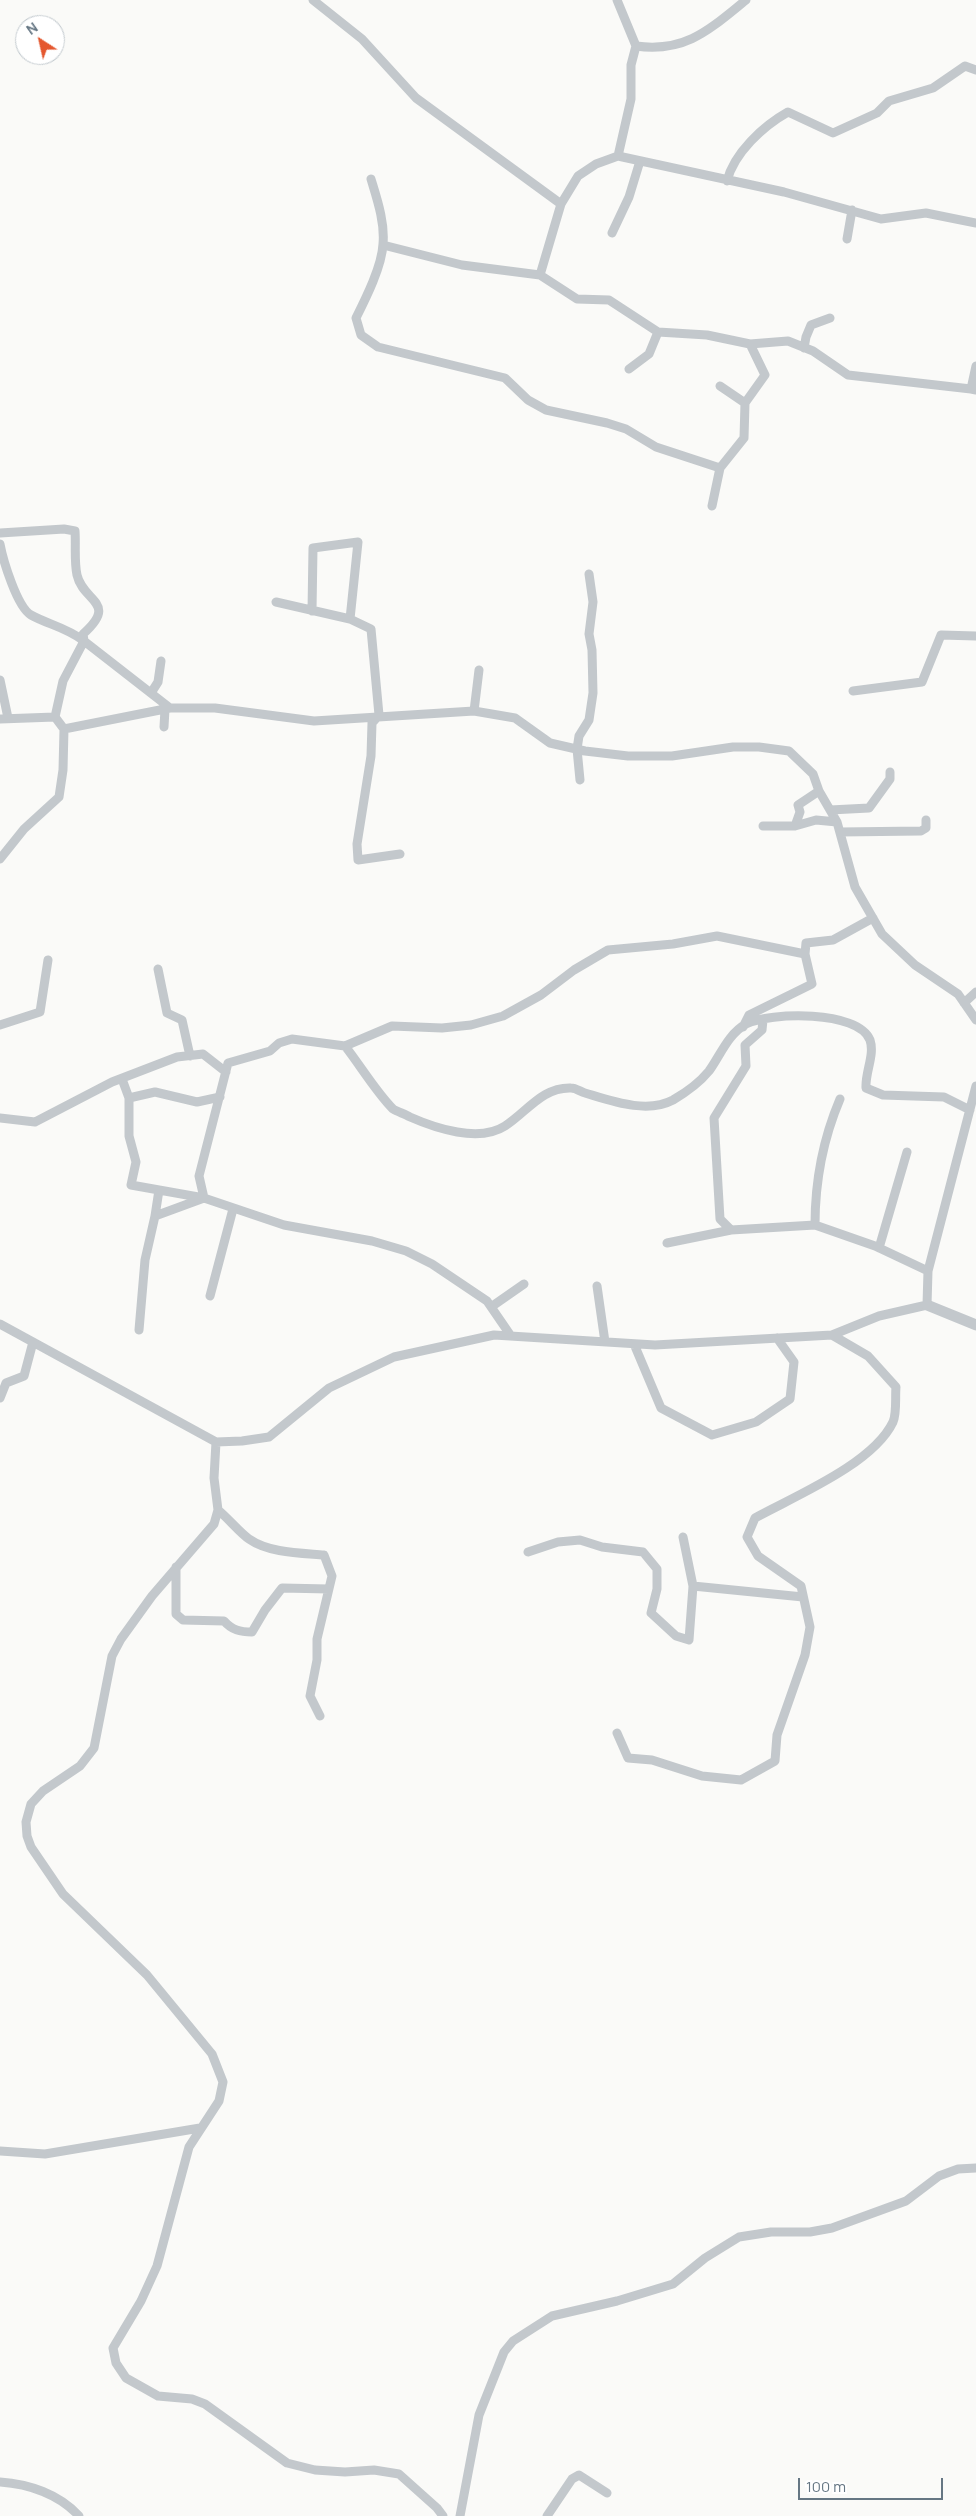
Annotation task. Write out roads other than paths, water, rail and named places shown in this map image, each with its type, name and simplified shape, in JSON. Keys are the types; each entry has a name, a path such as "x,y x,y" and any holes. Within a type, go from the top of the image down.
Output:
{"street":[{"path":"313,0 362,39 416,98 560,204"},
{"path":"617,0 636,46 632,65 631,99 618,156"},
{"path":"636,46 669,47 687,42 711,29 746,0"},
{"path":"727,180 731,166 750,144 772,121 788,112 833,133 877,113 889,101 933,88 965,66 976,70"},
{"path":"540,274 560,204 578,176 596,164 618,156 784,192 881,218 926,213 976,223"},
{"path":"612,233 629,197 640,161"},
{"path":"371,179 383,228 384,246 356,318 361,335 378,347 505,378 528,400 546,410 607,422 656,446 720,468"},
{"path":"846,239 852,210"},
{"path":"384,246 462,265 540,274 577,299 610,300 658,332 707,335 750,344 788,341 813,351 848,375 974,390 976,366"},
{"path":"804,348 811,325 830,318"},
{"path":"629,369 650,354 658,332"},
{"path":"712,506 720,468 744,438 745,403 765,375 750,344"},
{"path":"720,386 745,403"},
{"path":"0,533 64,529 74,531 77,577 98,607 98,616 93,625 83,634 84,641 63,681 55,717 64,729 63,770 59,797 24,829 1,854"},
{"path":"312,611 313,548 358,542 350,619"},
{"path":"0,544 4,568 29,614 72,631 151,693 167,708"},
{"path":"580,780 577,749 579,736 589,720 594,693 592,650 589,634 593,602 589,574"},
{"path":"276,602 350,619 371,629 379,715"},
{"path":"853,692 922,682 941,635 976,636"},
{"path":"151,693 158,682 161,661"},
{"path":"474,710 479,670"},
{"path":"0,680 4,719 55,717"},
{"path":"164,728 167,708"},
{"path":"64,729 167,708 215,708 314,721 379,715 474,710 515,718 550,742 577,749 628,756 672,756 733,747 759,746 789,751 813,774 819,791 838,827 855,888 882,934 915,965 958,994 976,1020"},
{"path":"379,715 372,722 371,756 357,844 358,860 400,854"},
{"path":"830,810 869,808 890,779 890,772"},
{"path":"795,826 800,812 798,805 819,791"},
{"path":"763,826 795,826 816,820 838,827 921,831 926,828 926,820"},
{"path":"743,1027 749,1014 812,984 805,954 806,943 833,940 873,918"},
{"path":"204,1198 199,1176 228,1063 270,1051 279,1043 292,1038 345,1046 392,1026 442,1028 471,1026 503,1016 541,995 574,970 608,950 673,944 718,936 805,954"},
{"path":"0,1025 40,1012 48,960"},
{"path":"158,969 167,1013 182,1020 190,1056"},
{"path":"964,1003 976,992"},
{"path":"345,1046 394,1110 431,1126 454,1132 478,1132 497,1130 505,1126 544,1093 555,1090 572,1088 619,1102 648,1107 673,1100 701,1080 733,1034 743,1027 763,1020 806,1017 827,1018 846,1022 861,1029 870,1041 872,1052 865,1078 866,1088 883,1095 944,1096 970,1110"},
{"path":"731,1230 720,1219 714,1118 746,1066 745,1045 762,1030 763,1020"},
{"path":"0,1118 35,1122 122,1078 177,1057 203,1054 226,1072"},
{"path":"122,1078 129,1098 129,1136 136,1162 131,1185 204,1198 284,1225 372,1241 406,1251 432,1264 487,1301 511,1336"},
{"path":"927,1305 928,1271 976,1086"},
{"path":"129,1098 155,1092 197,1102 220,1097"},
{"path":"815,1226 815,1200 824,1142 840,1099"},
{"path":"879,1248 907,1152"},
{"path":"139,1330 145,1260 155,1216 158,1190"},
{"path":"155,1216 204,1198"},
{"path":"210,1296 233,1209"},
{"path":"667,1243 731,1230 815,1226 879,1248 928,1271"},
{"path":"491,1307 524,1284"},
{"path":"597,1286 605,1342"},
{"path":"0,1324 216,1442 242,1442 269,1437 329,1388 394,1358 494,1335 655,1345 832,1335 879,1316 927,1305 976,1324"},
{"path":"617,1733 628,1758 652,1760 702,1776 741,1780 775,1761 777,1735 805,1655 810,1627 801,1586 758,1556 748,1537 755,1518 845,1470 879,1442 894,1420 896,1387 868,1356 832,1335"},
{"path":"634,1344 661,1408 712,1435 756,1422 790,1399 794,1362 777,1338"},
{"path":"0,1398 6,1384 24,1376 33,1342"},
{"path":"216,1442 214,1478 218,1510 214,1524 130,1624 112,1656 94,1748 80,1766 43,1791 32,1804 26,1822 27,1836 31,1847 63,1894 147,1975 212,2054 223,2082 219,2101 189,2147 157,2266 142,2301 113,2348 116,2364 126,2378 158,2396 192,2399 205,2404 287,2463 315,2470 345,2472 374,2470 399,2474 437,2508 443,2516"},
{"path":"218,1510 247,1538 263,1548 324,1555 332,1576 317,1639 317,1660 310,1696 320,1716"},
{"path":"528,1552 558,1542 580,1540 602,1547 643,1552 657,1569 657,1589 651,1612 676,1636 689,1640 693,1586 683,1537"},
{"path":"176,1567 176,1614 183,1620 224,1621 231,1629 245,1632 252,1632 265,1610 282,1588 329,1589"},
{"path":"693,1586 803,1597"},
{"path":"0,2152 45,2154 200,2128"},
{"path":"460,2516 480,2415 504,2352 513,2341 552,2316 617,2301 673,2284 705,2258 739,2237 771,2232 810,2232 832,2228 906,2201 940,2176 958,2169 976,2168"},
{"path":"548,2516 572,2479 579,2475 607,2493"},
{"path":"0,2482 18,2483 43,2491 79,2516"}]}
